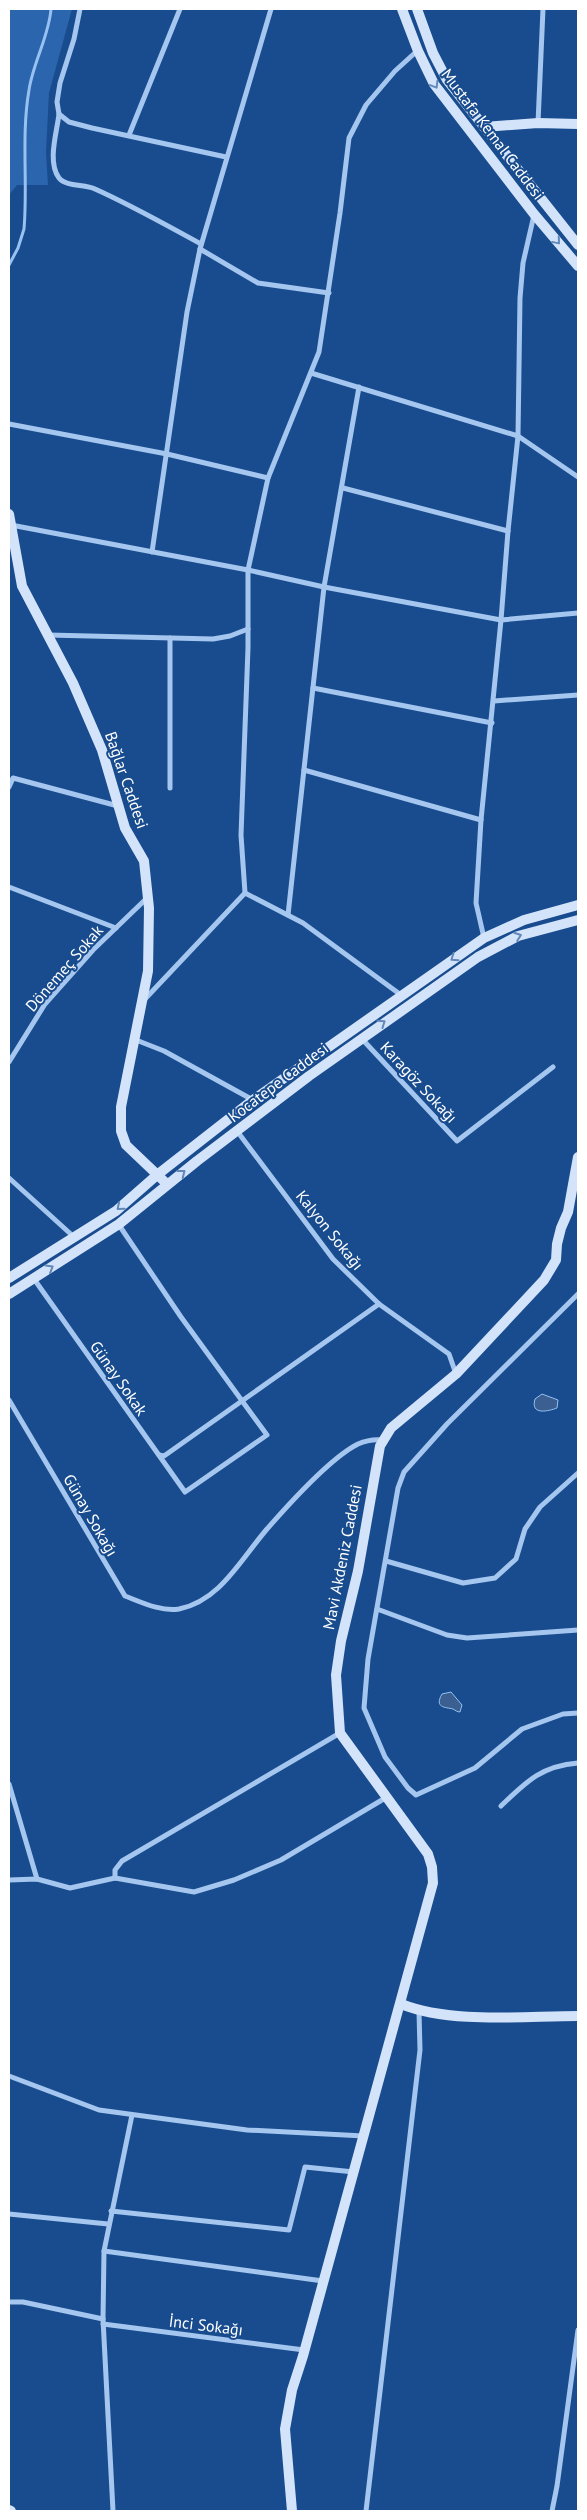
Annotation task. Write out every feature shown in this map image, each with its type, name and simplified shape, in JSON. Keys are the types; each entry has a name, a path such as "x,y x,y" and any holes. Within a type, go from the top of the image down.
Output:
{"street":[{"path":"80,9 74,39 60,83 57,102 59,114 54,151 54,170 60,180 68,184 89,186 112,196 258,283 329,293"},
{"path":"129,135 180,9"},
{"path":"152,552 187,312 200,247 271,9"},
{"name":"Mustafa Kemal Caddesi","path":"402,9 418,51 434,84 534,214 578,266"},
{"name":"Mustafa Kemal Caddesi","path":"418,9 433,53 447,80 578,245"},
{"path":"538,123 543,9"},
{"path":"143,1001 244,893 241,836 248,629 248,570 268,478 319,352 329,293 349,138 366,105 394,71 418,51"},
{"path":"59,114 69,122 226,157"},
{"path":"484,127 538,123 578,124"},
{"path":"484,938 476,903 481,820 492,723 518,436 520,298 523,263 534,214"},
{"path":"311,372 518,436 578,476"},
{"path":"288,915 324,587 343,488 359,388"},
{"path":"9,424 167,454 268,478"},
{"path":"343,488 508,531"},
{"name":"Bağlar Caddesi","path":"9,514 22,586 73,683 102,750 125,828 144,861 148,897 148,971 136,1040 121,1107 121,1131 126,1145 167,1184"},
{"path":"11,525 501,620 578,612"},
{"path":"47,634 213,639 230,636 248,629"},
{"path":"170,638 170,788"},
{"path":"313,688 492,723"},
{"path":"494,700 578,694"},
{"path":"304,770 481,820"},
{"path":"9,787 13,778 118,806"},
{"path":"9,886 116,928"},
{"path":"244,893 303,923 401,995"},
{"name":"Dönemeç Sokak","path":"9,1062 45,1004 93,950 148,897"},
{"name":"Kocatepe Caddesi","path":"9,1278 116,1211 156,1175 253,1100 484,938 524,920 578,907"},
{"name":"Kocatepe Caddesi","path":"9,1294 119,1224 167,1184 237,1131 362,1039 495,946 518,936 578,920"},
{"name":"Karagöz Sokağı","path":"362,1039 457,1141 553,1067"},
{"path":"136,1040 164,1051 253,1100"},
{"name":"Kalyon Sokağı","path":"237,1131 333,1259 379,1304 450,1354 456,1374"},
{"name":"Mavi Akdeniz Caddesi","path":"340,1733 336,1674 341,1641 358,1571 380,1446 391,1428 456,1374 544,1280 556,1260 559,1236 568,1212 578,1157"},
{"path":"9,1178 74,1238"},
{"path":"119,1224 242,1400"},
{"name":"Günay Sokak","path":"33,1278 185,1492 267,1435 242,1400"},
{"path":"578,1294 446,1424 404,1472 398,1488 368,1659 364,1708 385,1757 408,1788 416,1795 475,1768 522,1729 556,1716 578,1713"},
{"path":"159,1456 164,1456 379,1304"},
{"name":"Günay Sokağı","path":"9,1400 124,1596 150,1606 177,1609 202,1602 217,1590 268,1528 326,1468 357,1444 372,1439 384,1440"},
{"path":"386,1562 463,1582 496,1578 516,1559 525,1529 540,1506 578,1473"},
{"path":"378,1609 447,1635 467,1638 578,1630"},
{"path":"115,1878 115,1870 122,1861 340,1733 428,1854 432,1867 433,1883 429,1904 305,2350 292,2390 285,2429 292,2511"},
{"path":"501,1806 527,1781 556,1765 578,1763"},
{"path":"9,1784 11,1798 37,1879"},
{"path":"9,1880 37,1879 70,1888 115,1878 194,1892 234,1880 281,1860 387,1797"},
{"path":"400,2004 420,2012 451,2016 578,2016"},
{"path":"366,2511 420,2050 420,2012"},
{"path":"9,2076 99,2110 247,2130 364,2136"},
{"path":"113,2511 103,2321 104,2251 108,2224 132,2115"},
{"path":"111,2211 289,2230 305,2167 354,2172"},
{"path":"9,2214 108,2224"},
{"path":"104,2251 324,2281"},
{"name":"İnci Sokağı","path":"9,2302 23,2302 103,2321 305,2350"},
{"path":"552,2511 578,2330"}],"shaded area":[{"path":"9,9 72,9 49,93 46,152 48,185 17,185 9,195"},
{"path":"542,1394 558,1400 557,1408 541,1411 535,1408 535,1399"},
{"path":"451,1692 462,1705 460,1712 444,1707 439,1702 442,1694"}],"waterway":[{"path":"9,265 18,248 24,229 25,125 29,90 50,19 51,9"}]}
